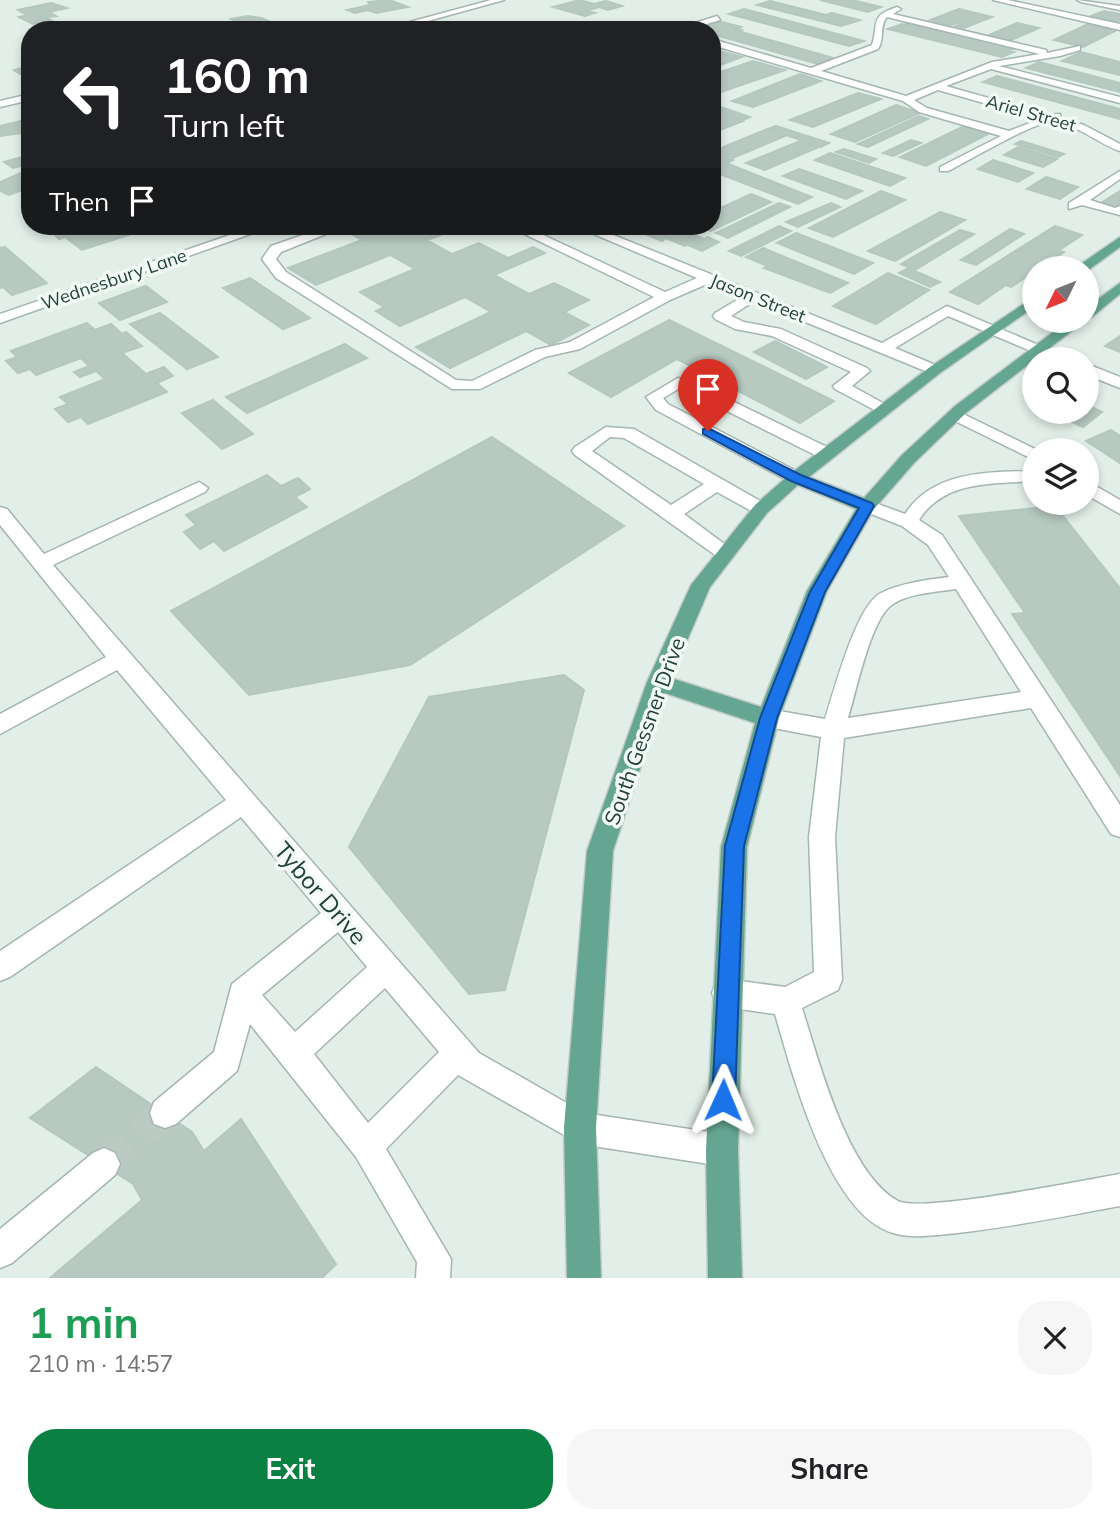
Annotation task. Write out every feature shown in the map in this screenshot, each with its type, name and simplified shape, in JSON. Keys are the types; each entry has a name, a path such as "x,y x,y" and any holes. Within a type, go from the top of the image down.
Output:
{"main road":[{"path":"1099,256 1119,242"},
{"path":"1099,304 1120,287"},
{"name":"South Gessner Drive","path":"584,1278 580,1128 600,851 657,682 701,585 724,552 761,509 796,478 935,370 1022,310"},
{"path":"1045,347 1062,333"},
{"path":"725,1278 722,1150 726,993 734,846 768,718 817,592 867,506 908,459 955,415 1022,364"},
{"path":"796,478 867,506"},
{"path":"657,682 768,718"}],"street":[{"path":"419,21 500,0"},
{"path":"997,0 1120,27"},
{"path":"1081,0 1120,8"},
{"path":"812,71 875,47 878,42 879,21 885,14 904,6"},
{"path":"885,14 1058,55"},
{"path":"707,21 717,18"},
{"path":"721,45 907,99 923,110 1010,135"},
{"path":"907,99 990,66 1058,55 1077,48"},
{"path":"990,66 1120,100"},
{"name":"Ariel Street","path":"952,81 1098,122"},
{"name":"Ariel Street","path":"939,87 1080,127 1120,148"},
{"path":"0,104 21,99"},
{"path":"944,169 1010,135 1066,113"},
{"path":"1120,174 1077,203 1117,212 1120,210"},
{"name":"Wednesbury Lane","path":"0,319 241,235"},
{"path":"315,235 276,249 268,259 281,275 452,384 474,386 540,354 575,346 665,297 709,278"},
{"path":"533,235 665,297"},
{"name":"Jason Street","path":"603,235 935,370"},
{"path":"753,296 720,316 740,326 776,331 862,371 841,386 884,410"},
{"path":"883,349 947,310 1037,347"},
{"path":"1099,374 1120,383"},
{"path":"796,478 662,407 654,397 678,383 689,386 827,454"},
{"path":"955,415 1022,449"},
{"path":"724,552 582,451 606,432 628,433 761,509"},
{"path":"909,522 927,498 942,489 971,482 1022,477"},
{"path":"671,514 716,484"},
{"path":"41,563 199,488"},
{"path":"1099,495 1120,508"},
{"path":"867,506 909,522 935,540 1120,826"},
{"name":"Tybor Drive","path":"0,513 120,659 468,1064 580,1128 722,1150"},
{"path":"726,993 786,1000 828,980 822,838 833,730 869,621 885,599 917,589 963,581"},
{"path":"0,725 120,659"},
{"path":"768,718 833,730 1037,698"},
{"path":"0,967 243,802"},
{"path":"165,1113 227,1061 242,994 340,915"},
{"path":"294,1053 386,968"},
{"path":"242,994 294,1053 367,1146 433,1259 432,1278"},
{"path":"786,1000 825,1124 858,1186 894,1218 934,1220 1120,1190"},
{"path":"367,1146 459,1053"},
{"path":"0,1251 104,1164"}],"building":[{"path":"389,0 408,7 376,13 367,10 355,13 347,10 370,5 368,2"},
{"path":"580,0 594,4 606,1 622,6 608,10 599,7 586,11 595,13 585,16 553,7"},
{"path":"820,0 852,0 881,7 868,12"},
{"path":"770,1 826,15 832,13 860,20 841,26 757,5"},
{"path":"51,3 67,8 49,12 56,16 46,17 51,20 46,21 27,21 19,17 27,15 18,10"},
{"path":"744,9 864,41 849,46 729,14"},
{"path":"959,9 992,17 964,28 956,26 962,24 951,25 930,20"},
{"path":"1104,11 1120,14 1120,23 1091,16"},
{"path":"248,16 268,21 235,21 231,19"},
{"path":"721,22 741,27 736,29 741,30 738,31 833,58 818,64 721,37"},
{"path":"905,23 1022,49 1011,49 1008,51 1014,52 1002,57 888,29 902,24 926,29"},
{"path":"1017,23 1039,28 1011,40 989,35"},
{"path":"1088,24 1117,30 1083,47 1054,40"},
{"path":"721,51 742,57 721,65"},
{"path":"1081,52 1120,62 1120,75 1062,61"},
{"path":"753,61 785,70 721,92 721,72"},
{"path":"1039,62 1120,83 1120,92 1026,68"},
{"path":"800,74 821,81 753,107 732,101"},
{"path":"997,76 1120,109 1120,119 983,82"},
{"path":"858,93 881,99 813,127 790,120"},
{"path":"896,105 920,113 855,142 831,134"},
{"path":"721,107 750,117 743,120 721,113"},
{"path":"722,114 743,121 721,130"},
{"path":"919,116 928,119 868,147 858,144"},
{"path":"21,121 21,133 0,136 0,126"},
{"path":"776,126 829,143 821,147 768,129"},
{"path":"964,126 990,133 926,166 900,157"},
{"path":"767,129 785,136 733,158 721,154 721,148"},
{"path":"911,140 921,143 893,156 883,153"},
{"path":"800,141 819,147 765,170 746,163"},
{"path":"1021,141 1064,154 1058,157 1015,144"},
{"path":"1018,147 1057,159 1043,167 1004,155"},
{"path":"844,149 876,159 869,163 836,152"},
{"path":"830,153 905,178 890,186 815,160"},
{"path":"721,156 733,160 726,163 812,197 798,204 721,174"},
{"path":"21,157 21,166 13,168 4,162"},
{"path":"993,160 1033,173 1018,182 978,169"},
{"path":"799,169 862,191 846,199 783,176"},
{"path":"21,173 21,190 9,195 0,191 0,182"},
{"path":"1046,177 1078,187 1060,199 1027,189"},
{"path":"881,191 905,200 833,237 809,228"},
{"path":"1120,191 1119,209 1101,203"},
{"path":"751,194 771,202 721,226 721,208"},
{"path":"779,203 790,207 728,238 721,235 721,231"},
{"path":"831,203 840,207 798,227 786,222"},
{"path":"940,212 965,220 895,261 868,251"},
{"path":"779,226 791,231 741,256 729,251"},
{"path":"1055,226 1082,235 1058,251 1064,252 1058,256 1022,256 1022,280 1011,287 1006,285 978,304 950,292"},
{"path":"1010,229 1024,234 976,265 961,260"},
{"path":"960,230 974,234 915,270 901,264"},
{"path":"796,233 873,263 854,274 777,243"},
{"path":"55,235 128,235 82,250 65,237 59,239"},
{"path":"353,235 440,235 427,240 452,254 479,243 508,258 533,247 545,253 494,275 529,294 554,283 589,300 564,312 589,325 551,345 526,331 450,368 416,347 491,312 465,297 400,326 376,311 384,307 360,292 415,269 390,255 316,285 288,268 362,240"},
{"path":"648,235 695,235 702,238 685,246 666,238 662,241"},
{"path":"708,237 719,242 702,251 690,246"},
{"path":"5,247 47,283 12,295 3,287 0,288 0,248"},
{"path":"763,248 848,283 830,293 764,268 768,266 746,257"},
{"path":"908,268 940,282 930,287 899,273"},
{"path":"888,273 929,290 876,324 833,306"},
{"path":"250,278 310,318 283,329 223,288"},
{"path":"146,286 167,302 120,320 99,303"},
{"path":"160,313 218,357 187,369 130,324"},
{"path":"669,320 834,401 800,423 677,359 611,397 569,373"},
{"path":"87,323 95,330 111,324 122,334 126,332 142,346 122,353 146,374 164,367 173,376 157,383 167,392 88,424 81,417 68,422 55,409 68,404 60,397 105,379 96,371 80,377 74,372 89,366 81,358 36,375 30,369 18,373 6,361 17,357 11,351"},
{"path":"1120,336 1120,352 1105,346"},
{"path":"775,341 827,367 806,379 754,352"},
{"path":"345,344 367,358 247,413 226,397"},
{"path":"213,400 253,434 222,449 182,413"},
{"path":"1111,430 1120,436 1120,463 1099,449 1099,438 1093,438"},
{"path":"492,437 624,526 410,665 249,695 171,611"},
{"path":"267,475 281,486 298,478 310,489 295,497 307,507 224,551 214,541 200,549 184,532 196,525 186,515"},
{"path":"1022,509 1022,515 1062,515 1120,588 1120,776 1012,614 1025,613 959,516"},
{"path":"564,675 584,690 505,990 469,994 349,847 429,697"},
{"path":"96,1067 192,1132 204,1151 241,1119 336,1264 322,1278 50,1278 142,1200 133,1184 30,1118"}],"tunnel":[{"path":"104,1164 165,1113"}],"route":[{"path":"708,431 796,478 867,506 817,592 768,718 734,846 723,1100"}]}
